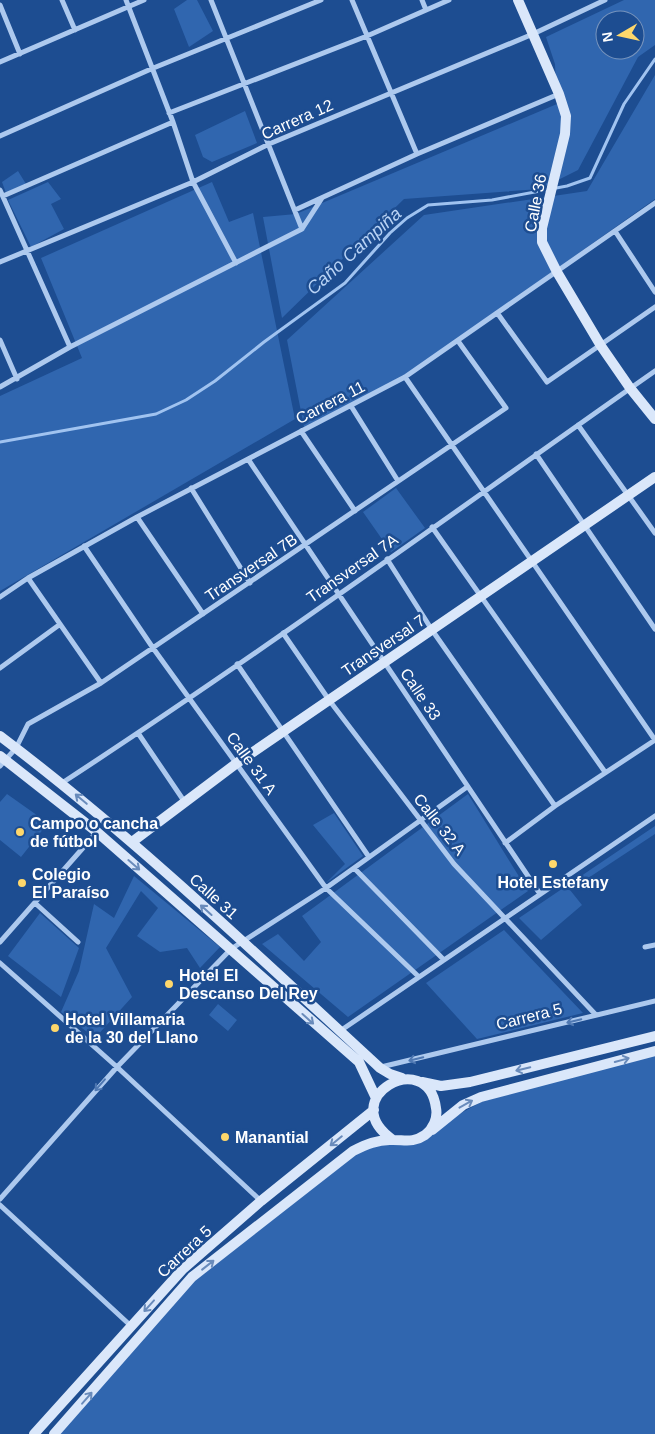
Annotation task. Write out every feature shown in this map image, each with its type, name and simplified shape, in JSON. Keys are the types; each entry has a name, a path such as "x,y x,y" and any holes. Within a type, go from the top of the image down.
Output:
{"main road":[{"name":"Calle 36","path":"518,0 559,94 566,116 565,134 552,195 542,228 542,242 557,272 601,346 655,420"},
{"name":"Transversal 7","path":"132,842 237,763 655,477"},
{"name":"Calle 31","path":"0,736 62,783 132,842 380,1068 390,1074 406,1079"},
{"name":"Calle 31","path":"2,761 97,832 329,1038 359,1062 376,1098"},
{"path":"97,832 132,842"},
{"path":"655,1036 470,1082 441,1086 406,1079 388,1084 376,1098 374,1110 376,1122 382,1133 393,1140 411,1141 427,1134 463,1105 482,1096 655,1051"},
{"path":"418,1081 428,1088 435,1099 436,1117 427,1134"},
{"name":"Carrera 5","path":"34,1434 184,1269 262,1201 374,1110"},
{"name":"Carrera 5","path":"54,1434 192,1277 353,1150 370,1142 393,1140"}],"street":[{"path":"62,0 75,30"},
{"path":"126,0 151,69 174,122 193,182 236,263"},
{"path":"0,62 144,0"},
{"path":"211,0 302,229"},
{"path":"0,136 151,69 321,0"},
{"path":"352,0 417,154"},
{"path":"422,0 426,10"},
{"path":"170,113 244,82 367,36 448,0"},
{"name":"Carrera 12","path":"0,262 193,182 269,144 533,34 605,0"},
{"path":"0,5 20,54"},
{"path":"294,210 417,154 559,94"},
{"path":"3,196 174,122"},
{"path":"0,190 70,347"},
{"path":"0,387 70,347 302,229 322,198"},
{"name":"Carrera 11","path":"0,597 28,578 137,516 405,377 655,204"},
{"path":"615,231 655,292"},
{"path":"498,314 547,382 655,307"},
{"path":"0,340 17,379"},
{"name":"Transversal 7B","path":"2,761 16,748 28,724 101,684 506,408 458,341"},
{"name":"Transversal 7A","path":"62,783 283,633 655,371"},
{"path":"405,377 655,740 555,806 505,843"},
{"path":"352,406 398,482"},
{"path":"578,424 655,532"},
{"path":"300,431 355,511"},
{"path":"536,454 655,628"},
{"name":"Calle 33","path":"248,459 540,894"},
{"path":"192,488 250,583"},
{"path":"137,516 203,614"},
{"path":"432,527 605,772"},
{"name":"Calle 31 A","path":"84,546 153,648 326,888 419,977"},
{"path":"387,559 432,630 555,806"},
{"path":"28,578 101,684"},
{"path":"0,668 59,625"},
{"name":"Calle 32 A","path":"283,633 329,700 454,864 596,1015"},
{"path":"237,664 369,857"},
{"path":"138,733 184,802"},
{"path":"0,1199 117,1067 231,949 326,888 468,786"},
{"path":"329,1038 655,816"},
{"path":"0,942 97,832"},
{"path":"354,868 444,960"},
{"path":"35,903 78,942"},
{"path":"644,947 655,945"},
{"path":"0,963 117,1067 262,1201"},
{"name":"Carrera 5","path":"380,1068 655,1001"},
{"path":"0,1205 131,1326"}],"shaded area":[{"path":"187,0 197,0 213,31 189,47 174,9"},
{"path":"624,0 655,0 655,45 645,52 645,10 603,10"},
{"path":"595,14 595,60 636,60 578,170 540,189 404,199 282,318 263,217 296,214 557,104 555,64 546,37"},
{"path":"655,75 655,199 411,372 304,427 287,340 424,215 587,191"},
{"path":"245,111 257,143 212,162 203,157 195,135"},
{"path":"18,171 26,184 6,193 2,182"},
{"path":"48,182 61,199 51,204 64,229 31,247 8,200"},
{"path":"212,182 229,222 253,213 295,419 0,591 0,396 82,358 41,258"},
{"path":"396,488 425,528 391,552 363,512"},
{"name":"Campo o cancha de fútbol","path":"7,794 48,823 21,857 0,840 0,802"},
{"path":"468,794 528,891 348,1017 262,944 278,934 304,961 321,942 302,916"},
{"path":"334,813 363,856 326,883 345,864 313,825"},
{"path":"655,826 655,834 570,890 582,905 541,940 519,918"},
{"path":"134,876 220,947 200,968 187,948 160,952 137,936 158,908 141,891 106,948 132,997 95,1038 61,1012 79,971 94,904 114,918"},
{"path":"40,913 79,948 61,997 8,956"},
{"path":"504,930 583,1013 477,1039 426,983"},
{"path":"218,1004 237,1020 228,1031 209,1015"},
{"path":"655,1055 655,1434 60,1434 195,1279 354,1153 378,1145 403,1145 483,1101"}],"waterway":[{"name":"Caño Campiña","path":"0,442 156,414 186,400 215,381 264,342 345,283 390,233 407,218 428,205 492,200 567,186 590,178 624,104 655,59"}],"place":[{"name":"Campo o cancha de fútbol","path":"20,832"},
{"name":"Hotel Estefany","path":"553,864"},
{"name":"Colegio El Paraíso","path":"22,883"},
{"name":"Hotel El Descanso Del Rey","path":"169,984"},
{"name":"Hotel Villamaria de la 30 del Llano","path":"55,1028"},
{"name":"Manantial","path":"225,1137"}]}
